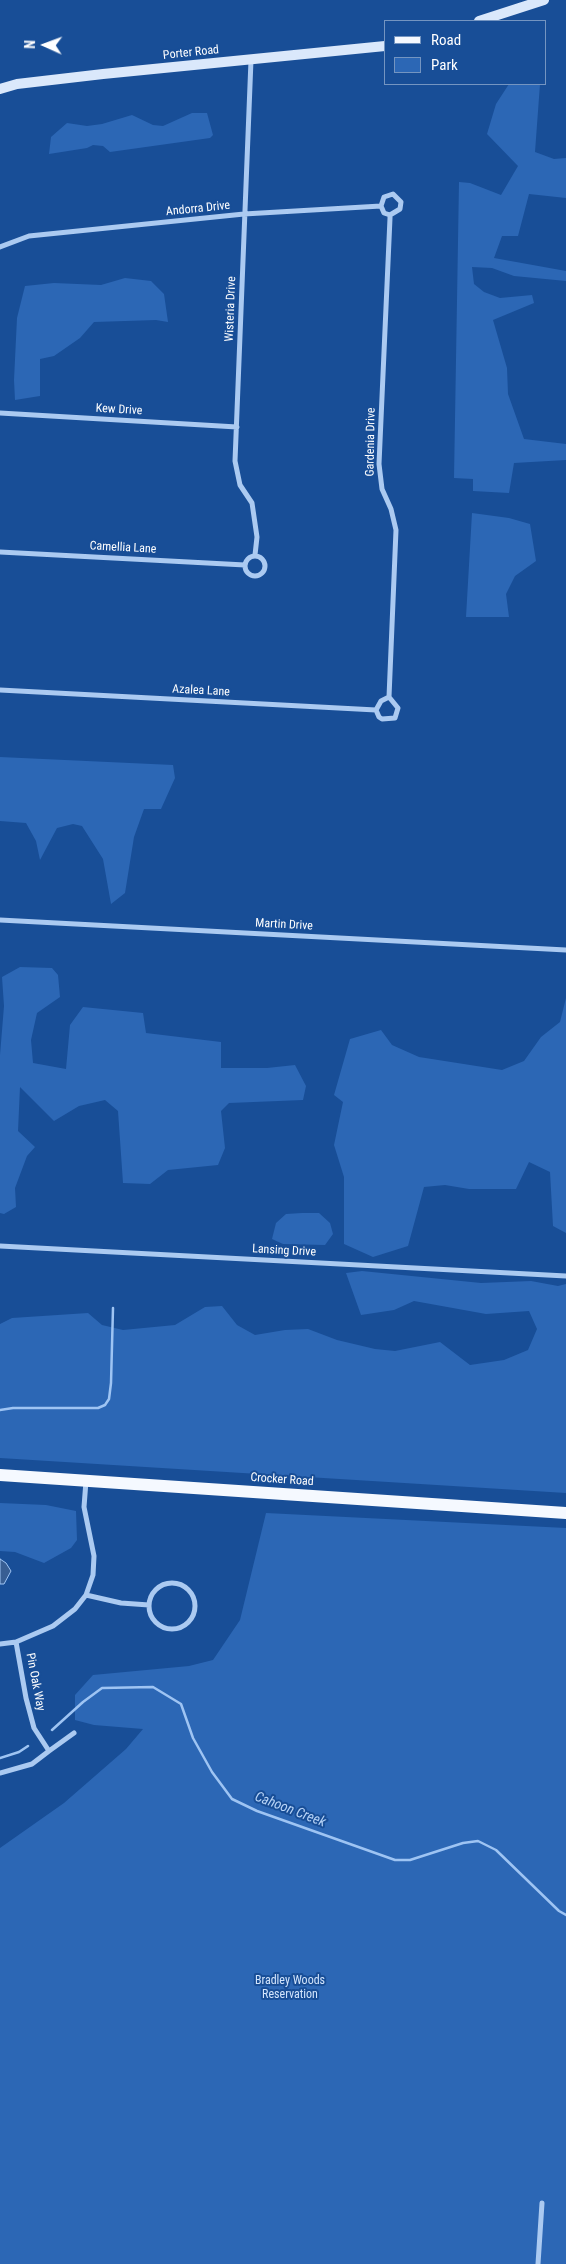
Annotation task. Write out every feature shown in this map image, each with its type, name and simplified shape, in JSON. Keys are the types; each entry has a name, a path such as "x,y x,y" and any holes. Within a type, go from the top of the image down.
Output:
{"main road":[{"path":"482,20 544,0"},
{"name":"Porter Road","path":"0,89 17,84 84,76 384,46"},
{"name":"Crocker Road","path":"0,1476 86,1480 564,1513"}],"street":[{"name":"Wisteria Drive","path":"251,59 236,461 240,484 252,503 257,537 255,555"},
{"name":"Gardenia Drive","path":"381,206 384,197 394,194 399,198 401,206 398,212 390,215 379,464 382,489 391,509 396,530 389,697 398,708 395,718"},
{"name":"Andorra Drive","path":"0,247 28,236 244,214 381,206"},
{"path":"381,206 384,213 390,215"},
{"name":"Kew Drive","path":"0,413 237,427"},
{"name":"Camellia Lane","path":"0,552 245,565"},
{"path":"255,555 261,557 265,562 262,573 257,576 250,574 245,565 247,559 255,555"},
{"name":"Azalea Lane","path":"0,690 376,710 382,719 395,718"},
{"path":"376,710 381,701 389,697"},
{"name":"Martin Drive","path":"0,920 566,950"},
{"name":"Lansing Drive","path":"0,1246 566,1276"},
{"path":"0,1644 16,1642 53,1626 75,1609 86,1595 93,1575 94,1556 84,1507 86,1480"},
{"path":"167,1584 175,1584 188,1590 192,1596 194,1611 187,1624 180,1628 165,1628 153,1620 149,1605 155,1592 167,1584"},
{"path":"86,1595 121,1603 149,1605"},
{"name":"Pin Oak Way","path":"16,1642 32,1720 35,1729 49,1751"},
{"path":"0,1773 32,1764 74,1733"},
{"path":"538,2264 542,2203"}],"green space":[{"path":"508,85 540,85 535,152 554,159 566,158 566,198 529,194 518,236 502,236 494,258 566,271 566,281 514,276 492,268 472,267 474,284 484,292 500,298 532,295 534,303 493,320 507,368 508,394 524,439 566,444 566,460 514,463 509,493 473,491 473,479 454,478 459,182 470,183 501,195 518,166 487,134 496,104"},
{"path":"192,113 207,113 213,135 210,138 110,152 103,146 93,145 87,148 49,154 51,137 67,123 87,126 102,124 132,115 153,125 163,126"},
{"path":"125,278 151,281 164,294 168,322 156,320 94,322 80,338 54,356 40,359 40,396 15,400 17,318 25,286 54,283 101,285"},
{"path":"472,513 509,518 530,524 536,561 515,576 506,594 509,617 466,617"},
{"path":"0,757 173,765 175,778 161,809 144,809 134,837 125,893 111,904 103,859 82,826 73,824 57,828 40,860 36,841 26,823 0,821"},
{"path":"20,967 52,968 58,975 60,997 37,1013 31,1040 33,1063 66,1069 70,1025 83,1007 143,1013 146,1033 221,1042 221,1068 267,1068 295,1065 306,1086 303,1100 229,1103 221,1111 225,1148 218,1165 168,1170 150,1184 123,1183 118,1111 105,1100 79,1106 54,1121 20,1087 18,1131 35,1147 27,1156 15,1188 16,1207 4,1214 0,1213 0,1055 4,1006 2,977"},
{"path":"566,998 566,1233 553,1226 550,1172 529,1162 516,1189 469,1189 445,1185 424,1187 408,1246 373,1257 344,1244 344,1177 334,1145 343,1102 334,1095 350,1039 381,1030 392,1045 419,1057 502,1070 524,1061 541,1037 560,1022"},
{"path":"319,1213 330,1223 333,1234 325,1245 283,1244 272,1239 276,1223 286,1214"},
{"path":"362,1271 481,1283 531,1281 558,1286 566,1284 566,1493 0,1458 0,1324 12,1318 88,1313 102,1325 123,1330 175,1325 205,1307 222,1306 237,1325 255,1335 285,1330 308,1329 337,1340 375,1349 395,1351 440,1342 470,1365 504,1360 528,1350 537,1329 529,1311 486,1314 414,1301 394,1310 361,1315 346,1273"},
{"path":"0,1503 46,1505 76,1511 77,1540 71,1548 44,1563 15,1552 0,1551"},
{"name":"Bradley Woods Reservation","path":"266,1513 566,1528 566,2264 0,2264 0,1848 64,1803 126,1749 143,1729 94,1725 75,1720 75,1695 93,1675 189,1666 213,1660 240,1620"}],"shaded area":[{"path":"0,1559 6,1563 11,1571 4,1584 0,1584"}],"waterway":[{"path":"0,1410 13,1408 98,1408 105,1405 109,1399 111,1383 113,1308"},
{"name":"Cahoon Creek","path":"52,1730 83,1702 102,1688 153,1687 181,1704 193,1738 212,1772 232,1799 257,1811 395,1860 410,1860 463,1843 478,1841 496,1850 559,1911 566,1915"},
{"name":"Cahoon Creek","path":"0,1758 19,1752 28,1746"}]}
